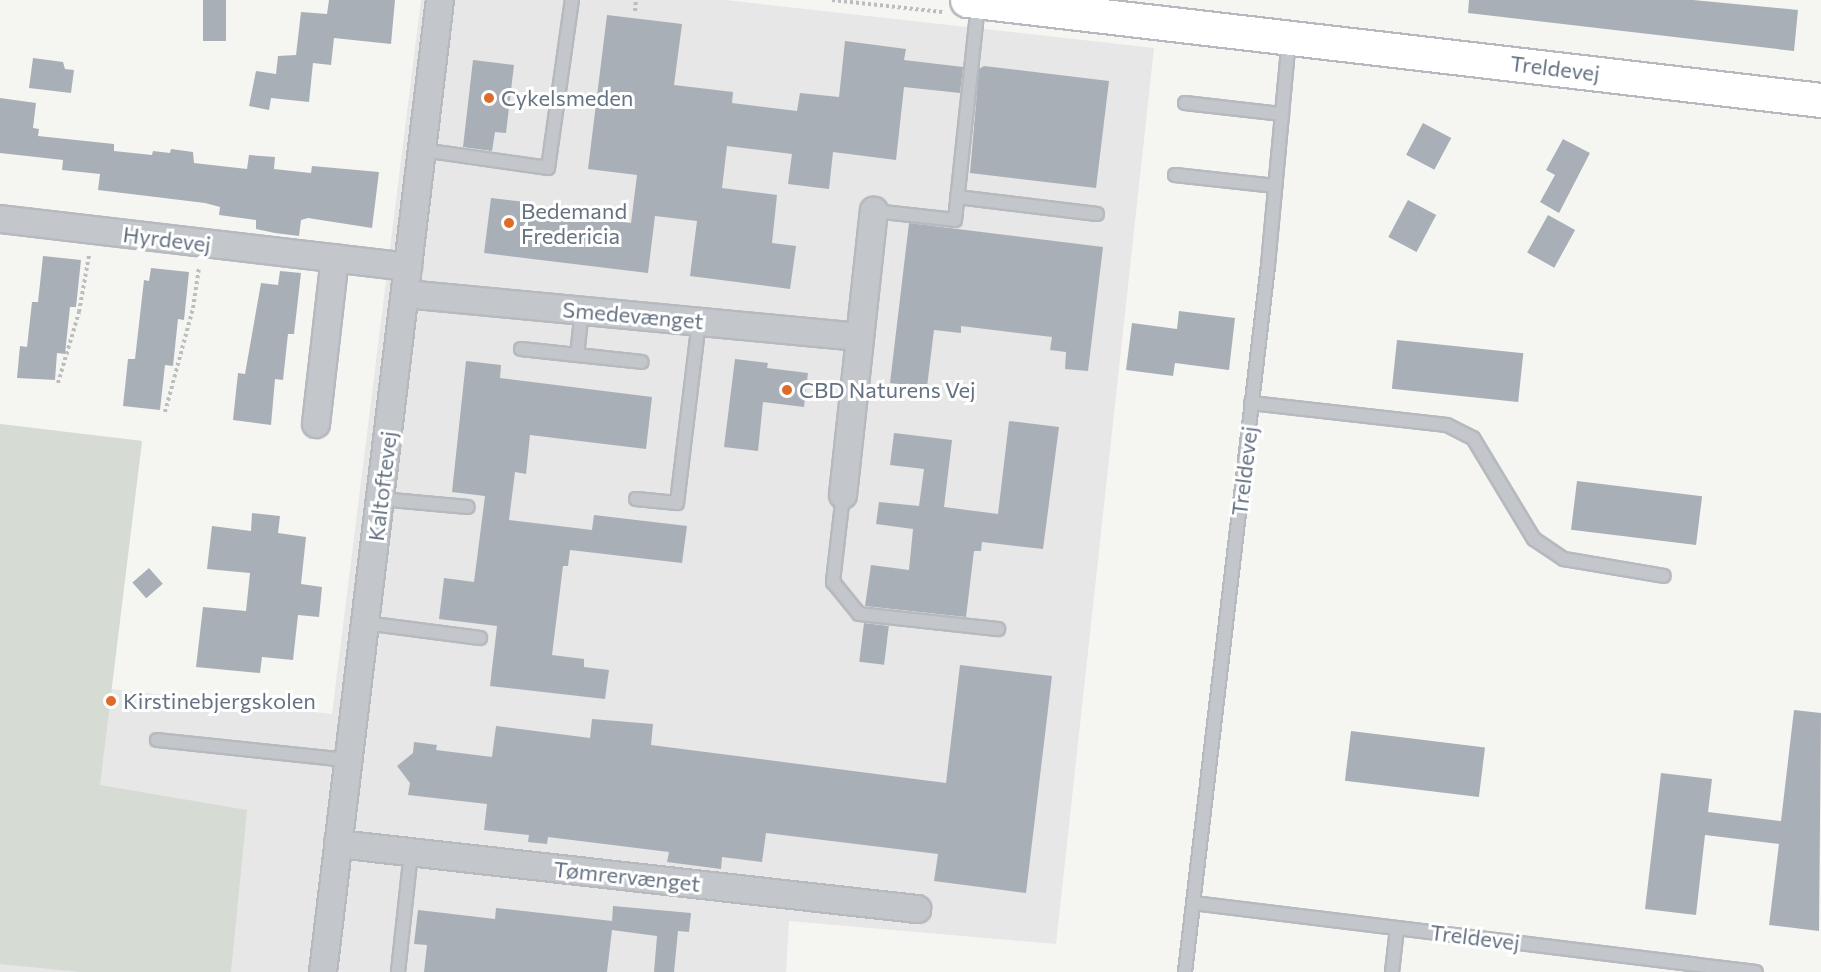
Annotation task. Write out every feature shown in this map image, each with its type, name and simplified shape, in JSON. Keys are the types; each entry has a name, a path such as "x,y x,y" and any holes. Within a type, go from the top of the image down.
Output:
{"street":[{"name":"Kaltoftevej","path":"323,972 440,0"},
{"name":"Treldevej","path":"973,1 1821,100"},
{"path":"843,495 874,211"},
{"name":"Hyrdevej","path":"0,219 408,267"},
{"path":"316,424 334,258"},
{"name":"Smedevænget","path":"405,294 860,337"},
{"name":"Tømrervænget","path":"338,844 916,909"}],"lane":[{"path":"422,150 548,168 572,0"},
{"path":"874,211 955,220 973,1"},
{"name":"Treldevej","path":"1185,972 1251,403 1289,38"},
{"path":"1185,103 1282,114"},
{"path":"1175,175 1275,186"},
{"path":"957,197 1097,214"},
{"path":"577,355 582,310"},
{"path":"636,499 677,503 699,322"},
{"path":"521,349 642,362"},
{"path":"1251,403 1447,425 1473,438 1534,539 1564,560 1664,576"},
{"path":"843,495 834,582 859,614 998,629"},
{"path":"380,499 468,507"},
{"path":"365,623 480,638"},
{"path":"157,740 348,760"},
{"path":"398,972 411,852"},
{"name":"Treldevej","path":"1193,903 1702,968 1756,972"},
{"path":"1392,972 1396,928"}],"path":[{"path":"635,11 636,0"},
{"path":"58,383 79,312 94,230"},
{"path":"165,412 193,308 202,243"}],"shaded area":[{"path":"421,0 725,0 1154,48 1056,944 789,921 786,972 0,972 0,424 142,441 111,689 332,714"},
{"name":"Kirstinebjergskolen","path":"0,424 142,441 100,785 247,810 231,972 80,972 0,964"}],"building":[{"path":"203,0 226,0 226,41 203,41"},
{"path":"329,0 395,0 391,44 334,38 331,65 313,63 309,102 271,98 269,110 249,106 256,71 276,74 278,56 296,55 301,12 327,14"},
{"path":"1469,0 1693,0 1798,10 1794,51 1468,13"},
{"path":"607,15 682,24 674,85 733,92 732,103 797,111 800,93 839,97 845,41 906,49 904,60 963,67 960,93 904,87 896,160 833,152 829,189 788,184 792,154 727,146 722,188 777,195 772,243 796,246 790,289 690,276 697,221 655,216 648,273 484,253 491,198 525,202 524,210 631,223 637,175 588,169"},
{"path":"33,58 63,62 65,69 74,70 71,93 29,88"},
{"name":"Cykelsmeden","path":"473,60 514,65 506,133 495,132 492,151 463,147"},
{"path":"984,66 1109,81 1096,188 970,173 979,69"},
{"path":"0,98 36,103 33,128 39,129 38,136 114,144 114,151 152,155 153,151 170,153 171,149 193,152 194,163 247,169 249,155 275,157 274,169 311,173 312,166 379,172 372,228 308,218 301,220 299,236 275,233 256,229 256,220 219,215 220,207 205,203 98,190 100,174 62,170 63,160 0,153"},
{"path":"1423,123 1451,138 1434,170 1406,155"},
{"path":"1563,139 1590,153 1559,213 1540,202 1555,175 1546,170"},
{"path":"1408,200 1436,215 1417,252 1388,237"},
{"path":"1548,215 1575,230 1554,268 1527,253"},
{"path":"909,223 1103,247 1088,371 1065,369 1066,352 1050,350 1052,337 961,326 961,333 934,330 927,387 890,383"},
{"path":"43,256 81,260 76,307 70,307 65,354 57,353 55,380 17,378 20,346 27,347 32,302 38,302"},
{"path":"151,268 189,272 184,320 178,319 173,366 165,365 160,410 123,406 128,359 135,359 144,280 149,281"},
{"path":"280,271 301,273 294,334 288,334 283,380 275,379 271,425 233,420 238,373 245,374 261,283 278,285"},
{"path":"1179,311 1235,318 1229,370 1175,363 1173,376 1126,370 1132,323 1177,329"},
{"path":"1397,340 1523,353 1518,402 1392,389"},
{"path":"735,359 768,363 767,368 808,373 804,407 763,402 758,451 724,447"},
{"path":"466,361 501,365 500,378 652,397 646,449 530,435 526,474 515,472 509,520 592,530 594,515 687,526 682,563 570,550 568,566 563,566 552,655 584,659 584,667 609,670 605,699 490,686 497,626 439,619 444,578 474,582 485,496 452,492"},
{"path":"1009,421 1059,427 1043,549 982,542 981,551 974,551 966,617 865,606 871,565 909,570 913,529 876,524 879,502 919,506 924,469 890,465 894,433 952,440 944,507 998,514"},
{"path":"1577,481 1702,496 1696,545 1571,530"},
{"path":"252,513 280,516 278,533 306,537 301,584 322,587 319,617 298,615 293,660 262,657 260,673 196,667 203,607 246,611 250,573 207,569 212,526 251,531"},
{"path":"149,568 163,584 146,598 132,582"},
{"path":"864,623 889,626 884,665 859,662"},
{"path":"960,665 1052,676 1026,893 934,881 938,854 766,833 762,862 722,857 721,869 667,862 669,852 548,837 547,844 528,842 529,835 484,830 487,804 408,795 410,783 397,766 413,753 414,742 437,745 436,750 492,757 496,726 590,738 592,719 653,724 651,745 946,783"},
{"path":"1794,710 1821,713 1819,931 1769,925 1779,844 1705,835 1696,915 1645,909 1661,773 1712,779 1708,812 1781,821"},
{"path":"1351,731 1485,747 1479,797 1345,781"},
{"path":"613,906 691,913 689,932 678,931 674,972 654,972 657,936 612,930 607,972 424,972 427,945 414,944 418,910 495,919 496,908 612,921"}],"place":[{"name":"Cykelsmeden","path":"489,98"},
{"name":"Bedemand Fredericia","path":"509,223"},
{"name":"CBD Naturens Vej","path":"787,390"},
{"name":"Kirstinebjergskolen","path":"111,701"}]}
